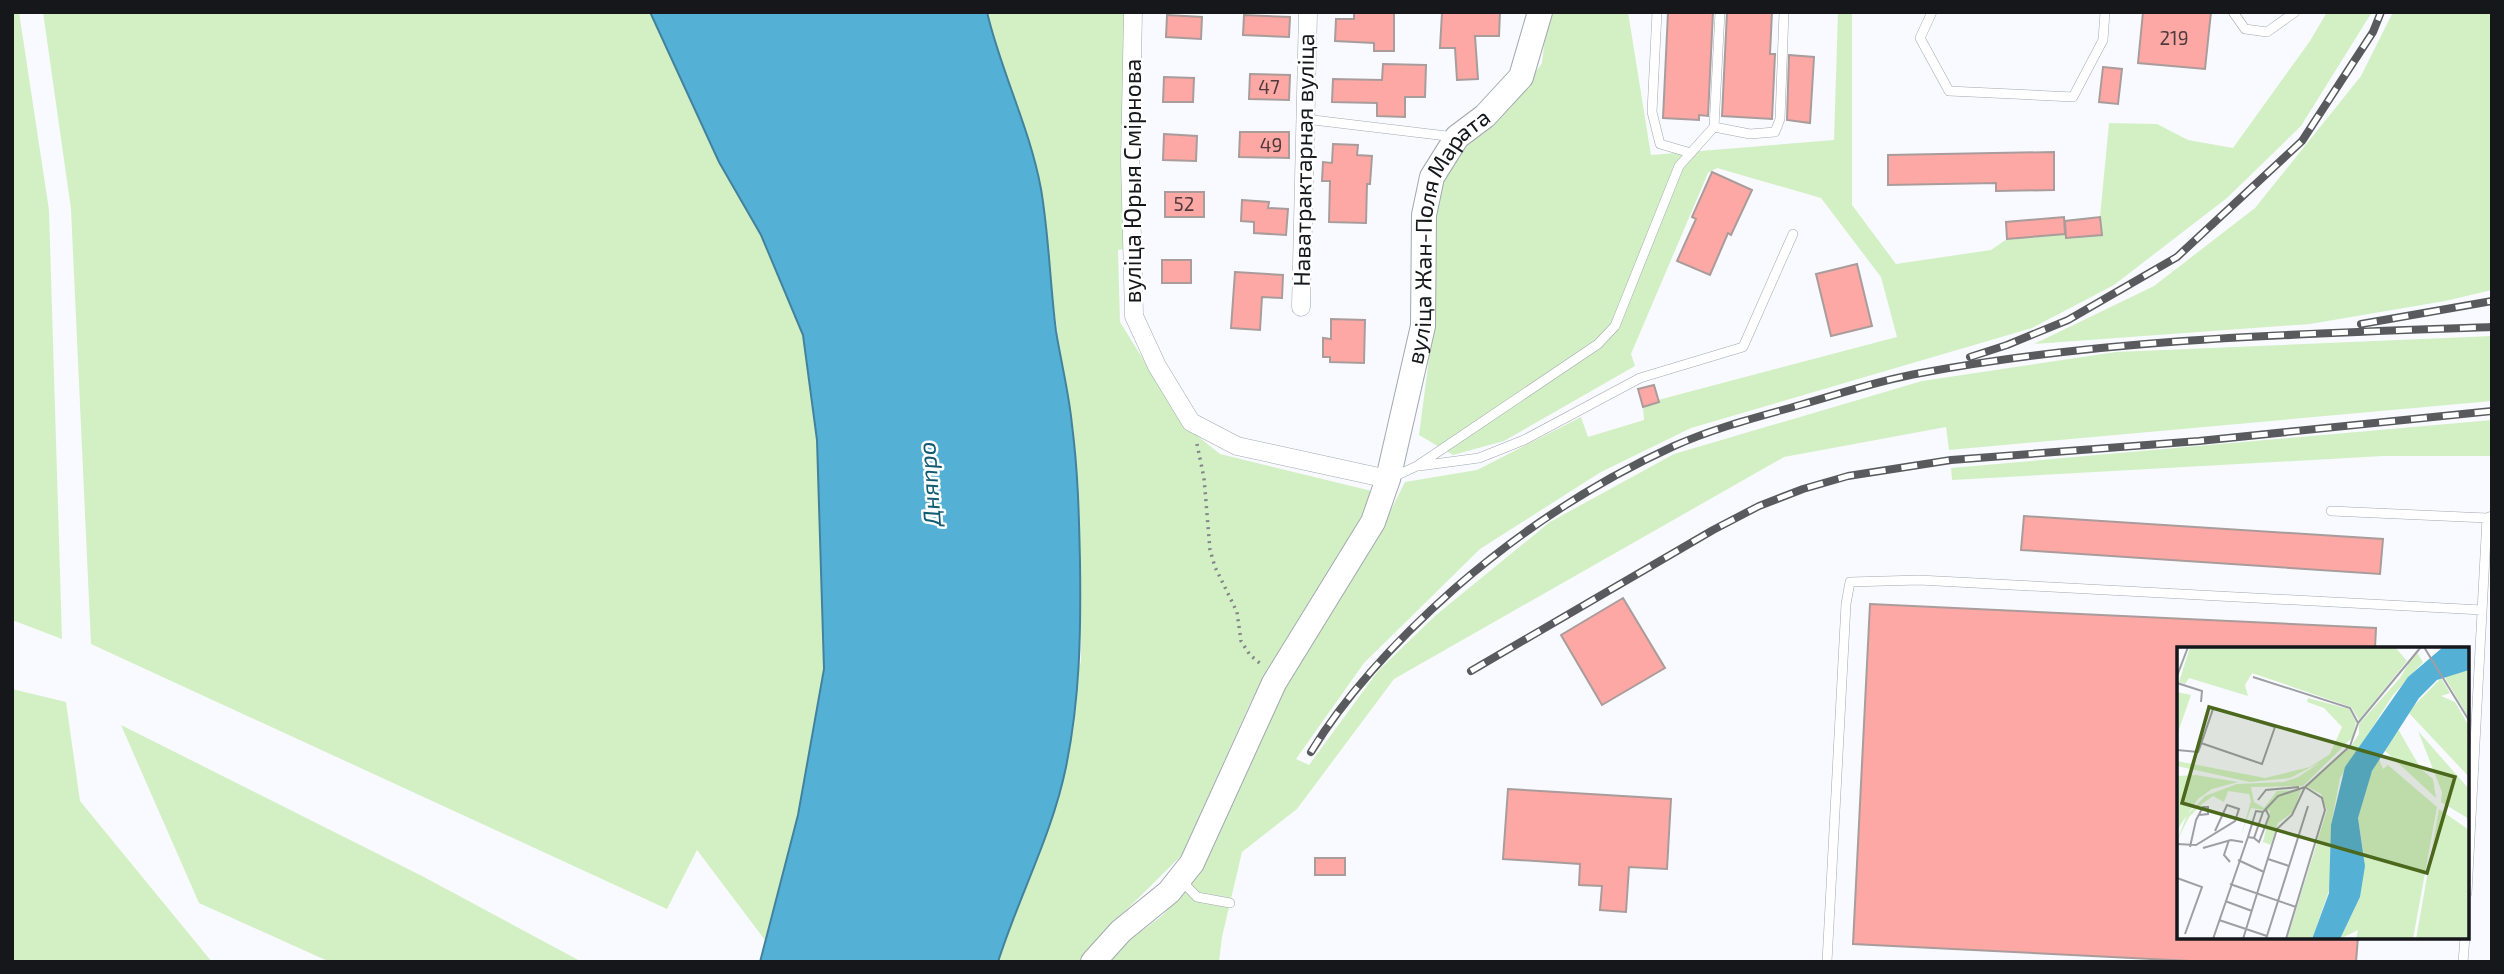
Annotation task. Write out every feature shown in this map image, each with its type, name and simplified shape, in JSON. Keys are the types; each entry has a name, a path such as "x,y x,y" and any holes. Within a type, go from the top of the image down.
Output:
{"street":[{"name":"вуліца Юрыя Смірнова","path":"1133,12 1130,161 1134,316 1157,366 1191,422"},
{"name":"Наватрактарная вуліца","path":"1301,307 1308,12"},
{"name":"вуліца Жан-Поля Марата","path":"1093,962 1121,932 1170,892 1192,863 1274,683 1373,522 1388,479 1423,326 1424,215 1432,177 1457,137 1485,116 1521,76 1540,12"},
{"path":"1191,422 1237,446 1388,479"}],"lane":[{"path":"1657,12 1652,112 1660,144 1690,153"},
{"path":"1388,479 1418,466 1598,344 1615,326 1679,166 1714,127 1720,12"},
{"path":"1714,127 1750,134 1775,132 1780,119 1784,12"},
{"path":"1932,12 1920,38 1949,91 2073,97 2103,40 2105,12"},
{"path":"2233,12 2245,29 2267,32 2295,12"},
{"path":"1305,119 1457,137"},
{"path":"1418,466 1479,458 1524,440 1640,378 1743,347 1793,234"},
{"path":"2331,511 2490,517 2469,858"},
{"path":"1826,962 1850,582 1919,580 2483,610"},
{"path":"1180,878 1197,897 1230,903"},
{"path":"2463,962 2465,939"}],"path":[{"path":"1191,422 1204,478 1208,533 1215,567 1237,612 1241,641 1266,671 1270,682 1274,683"}],"green space":[{"path":"12,12 19,12 49,210 62,639 12,620"},
{"path":"43,12 650,12 719,162 761,235 803,335 817,441 824,669 798,815 765,940 697,850 667,909 91,644 71,209"},
{"path":"987,12 1137,12 1133,248 1118,250 1120,322 1184,425 1220,454 1376,492 1252,699 1182,855 1104,932 1082,962 998,962 1081,661 1076,459 1050,280 1041,189 1025,130 995,48"},
{"path":"1548,12 1628,12 1651,155 1834,140 1838,12 1852,12 1852,205 1896,264 1991,250 2007,239 2066,234 2101,235 2100,217 2109,123 2157,124 2188,140 2233,148 2310,41 2327,12 2372,12 2301,126 2227,198 2114,285 2032,328 1691,428 1601,472 1480,549 1364,663 1296,759 1309,765 1378,671 1436,615 1550,522 1674,454 1922,381 2116,352 2492,336 2492,401 1949,450 1946,427 1784,457 1394,679 1297,809 1242,852 1222,937 1219,962 1105,962 1107,957 1163,915 1195,878 1271,707 1375,541 1405,482 1477,470 1581,417 1588,437 1644,420 1643,407 1658,400 1897,337 1881,277 1821,198 1717,168 1708,173 1631,354 1635,366 1504,441 1453,455 1419,435 1434,320 1434,208 1449,162 1511,107 1542,63"},
{"path":"2393,12 2492,12 2492,290 2445,301 2310,324 2034,344 2154,286 2255,208 2361,76"},
{"path":"2492,420 2492,456 2383,456 1952,480 1951,468"},
{"path":"12,689 66,702 80,801 212,962 12,962"},
{"path":"121,725 422,876 582,962 330,962 199,903"}],"water":[{"name":"Дняпро","path":"650,12 987,12 1030,144 1041,189 1056,331 1074,442 1080,562 1079,665 1066,767 1044,841 998,962 760,962 798,815 824,669 817,440 803,335 761,235 719,162"}],"building":[{"path":"1354,12 1394,12 1394,51 1374,51 1374,43 1335,41 1336,19 1354,19"},
{"path":"1500,12 1499,36 1475,36 1478,79 1457,80 1455,48 1440,48 1442,13"},
{"path":"1668,12 1713,12 1708,116 1699,115 1699,120 1663,118"},
{"path":"1727,12 1772,12 1770,54 1775,54 1772,119 1722,116"},
{"path":"2143,12 2211,12 2205,69 2138,63"},
{"path":"1167,15 1202,17 1201,39 1166,37"},
{"path":"1244,15 1290,17 1289,37 1243,35"},
{"path":"1789,55 1814,57 1810,123 1787,120"},
{"path":"1383,64 1426,65 1425,97 1405,97 1405,117 1377,116 1377,103 1332,102 1333,79 1382,80"},
{"path":"2103,67 2122,69 2118,104 2099,102"},
{"path":"1250,74 1290,75 1289,100 1249,99"},
{"path":"1164,77 1194,78 1193,102 1163,102"},
{"path":"1240,132 1289,132 1289,158 1239,157"},
{"path":"1164,134 1197,136 1196,161 1163,160"},
{"path":"1333,144 1358,145 1357,155 1372,156 1370,184 1367,184 1366,223 1329,222 1330,181 1322,181 1323,162 1332,163"},
{"path":"2054,152 2054,190 1996,191 1996,183 1888,185 1888,155"},
{"path":"1712,172 1752,190 1731,235 1728,233 1710,275 1677,261 1696,219 1692,217"},
{"path":"1165,192 1204,192 1204,217 1165,217"},
{"path":"1242,200 1269,202 1268,208 1288,209 1286,235 1254,233 1254,222 1241,221"},
{"path":"2064,217 2065,234 2007,239 2006,222"},
{"path":"2100,217 2102,235 2066,238 2065,221"},
{"path":"1162,260 1191,260 1191,283 1162,283"},
{"path":"1857,264 1872,326 1831,336 1816,274"},
{"path":"1235,272 1283,275 1282,298 1262,297 1260,330 1231,328"},
{"path":"1331,319 1365,320 1364,363 1330,362 1330,357 1323,357 1323,338 1331,339"},
{"path":"1654,385 1659,402 1643,407 1638,389"},
{"path":"2024,516 2383,539 2380,574 2021,550"},
{"path":"1623,598 1665,668 1602,705 1561,635"},
{"path":"1870,604 2376,628 2375,647 2177,647 2177,939 2358,939 2356,962 2211,962 1853,944"},
{"path":"1508,789 1671,799 1667,869 1629,867 1626,912 1600,910 1602,886 1579,885 1580,864 1503,859"},
{"path":"1315,858 1345,858 1345,875 1315,875"}],"railway":[{"path":"1970,357 2068,320 2177,257 2302,141 2373,32 2381,12"},
{"path":"2361,324 2492,301"},
{"path":"1311,752 1376,665 1434,607 1479,568 1531,528 1587,492 1645,460 1705,434 1890,379 1992,361 2205,340 2492,327"},
{"path":"1471,671 1759,506 1848,476 1951,460 2199,441 2492,411"}]}
